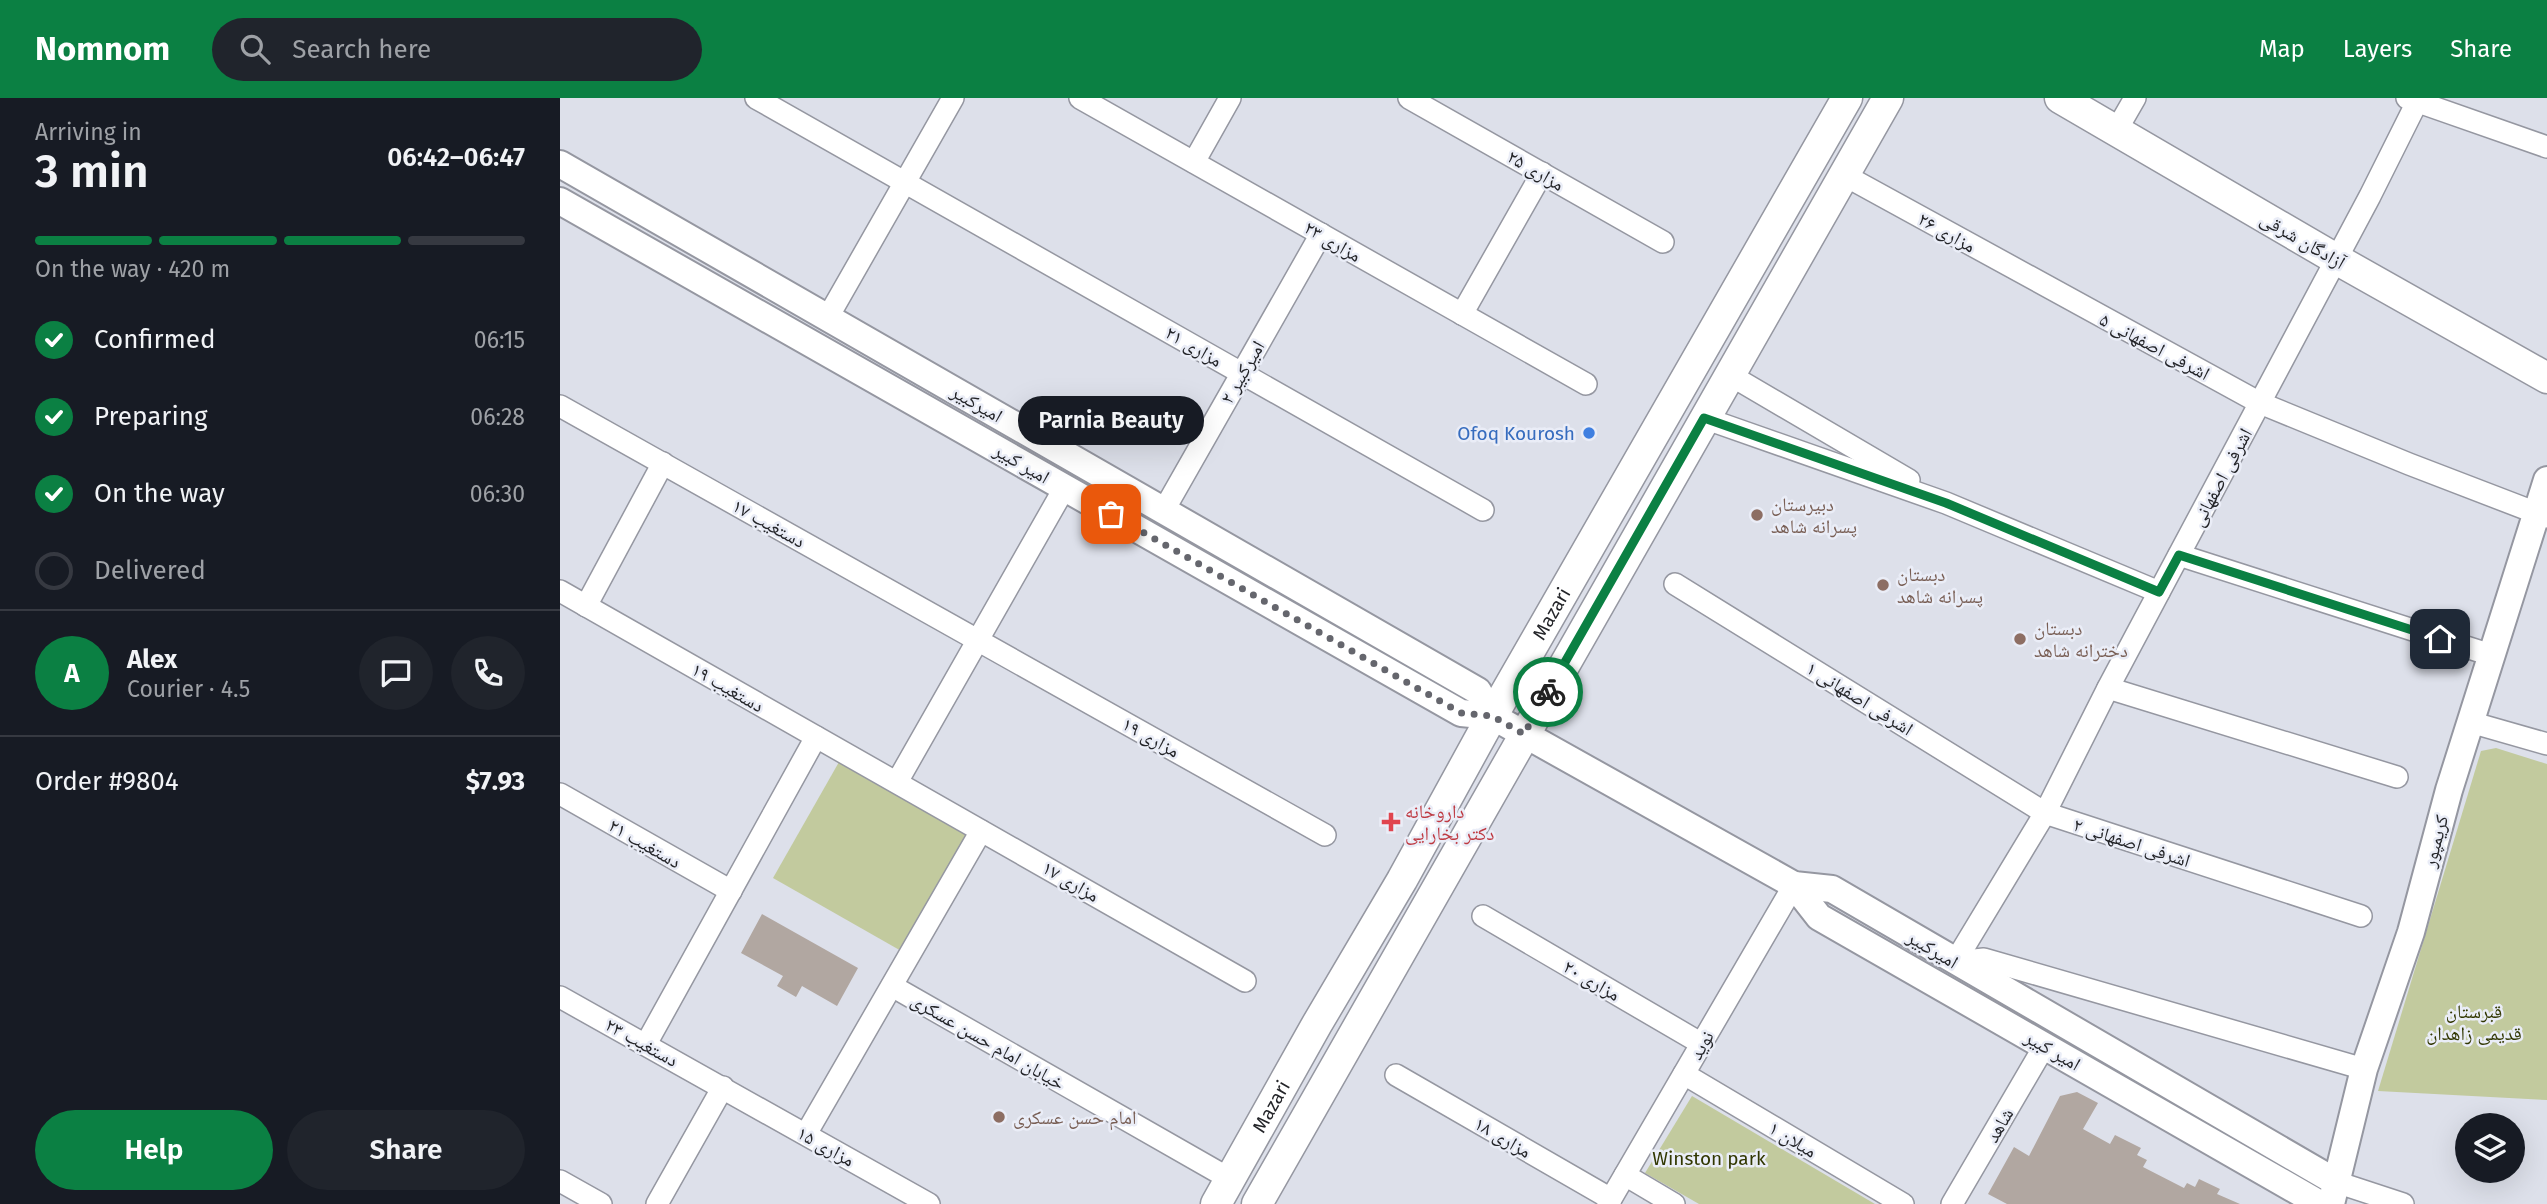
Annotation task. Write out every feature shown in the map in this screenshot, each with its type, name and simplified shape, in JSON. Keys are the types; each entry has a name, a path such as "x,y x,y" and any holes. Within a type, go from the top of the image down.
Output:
{"main road":[{"name":"Mazari","path":"1223,1192 1402,880 1492,716 1847,98"},
{"name":"Mazari","path":"1264,1202 1524,734 1888,98"},
{"name":"آزادگان شرقی","path":"2060,98 2547,378"}],"street":[{"name":"مزاری ۲۱","path":"756,98 1483,510"},
{"path":"828,317 953,98"},
{"name":"مزاری ۲۳","path":"1080,98 1586,384"},
{"path":"1194,162 1230,98"},
{"name":"مزاری ۲۵","path":"1409,98 1664,242"},
{"path":"2116,131 2134,98"},
{"path":"2414,100 2547,147"},
{"name":"اشرفی اصفهانی","path":"1955,962 2045,813 2108,688 2336,259 2414,100"},
{"name":"امیرکبیر","path":"560,164 1478,691 1492,716"},
{"path":"1462,314 1542,173"},
{"name":"مزاری ۲۶","path":"1844,175 2049,289"},
{"name":"امیر کبیر","path":"560,201 1461,713 1492,716 1524,734"},
{"name":"امیرکبیر ۲","path":"1164,510 1321,234"},
{"path":"677,269 695,241"},
{"name":"اشرفی اصفهانی ۵","path":"2049,289 2260,402 2541,515"},
{"path":"1730,375 1946,503"},
{"path":"953,424 968,397"},
{"name":"دستغیب ۱۷","path":"560,405 978,640"},
{"path":"1704,418 1946,503 2159,592"},
{"path":"586,606 663,463"},
{"name":"کریمپور","path":"2333,1193 2364,1069 2411,932 2449,790 2491,655 2541,515 2547,480"},
{"path":"897,782 1065,487"},
{"path":"2179,555 2491,655"},
{"name":"اشرفی اصفهانی ۱","path":"1675,584 2045,813"},
{"name":"دستغیب ۱۹","path":"560,591 897,782"},
{"name":"مزاری ۱۹","path":"978,640 1325,835"},
{"path":"2108,688 2397,777"},
{"path":"2470,722 2547,744"},
{"name":"امیرکبیر","path":"1524,734 1794,886 1832,889 2333,1193"},
{"path":"646,1044 816,737"},
{"name":"مزاری ۱۷","path":"897,782 1245,981"},
{"name":"دستغیب ۲۱","path":"560,794 731,891"},
{"name":"اشرفی اصفهانی ۲","path":"2045,813 2361,916"},
{"path":"806,1134 981,831"},
{"name":"امیر کبیر","path":"1794,886 1819,916 2320,1204"},
{"name":"نوید","path":"1610,1201 1794,886"},
{"name":"مزاری ۲۰","path":"1483,916 1702,1044"},
{"path":"1955,962 1983,959 2364,1069"},
{"name":"خیابان امام حسن عسکری","path":"892,986 1223,1192"},
{"name":"دستغیب ۲۳","path":"560,997 723,1087"},
{"name":"شاهد","path":"1961,1201 2045,1045"},
{"name":"میلان ۱","path":"1684,1074 1903,1204"},
{"name":"مزاری ۱۸","path":"1396,1075 1610,1201"},
{"path":"657,1204 723,1087"},
{"name":"مزاری ۱۵","path":"723,1087 929,1204"},
{"path":"1625,1175 1674,1204"},
{"path":"560,1181 601,1204"},
{"path":"2333,1193 2403,1204"}],"green space":[{"name":"قبرستان قدیمی زاهدان","path":"2496,748 2547,764 2547,1100 2378,1091 2481,751"},
{"path":"839,762 969,835 903,952 773,878"},
{"name":"Winston park","path":"1692,1096 1875,1204 1699,1204 1645,1173"}],"building":[{"path":"762,914 858,968 837,1006 802,986 796,997 777,986 783,976 741,953"},
{"path":"2077,1092 2098,1103 2083,1129 2110,1144 2115,1135 2141,1148 2137,1155 2147,1160 2143,1167 2184,1188 2187,1183 2195,1187 2199,1179 2220,1189 2217,1194 2240,1204 2007,1204 1988,1194 2014,1147 2029,1156 2060,1096"}],"way so far":[{"path":"1111,514 1461,713 1492,716 1524,734 1548,692"}],"place":[{"name":"Ofoq Kourosh","path":"1589,433"},
{"name":"Parnia Beauty","path":"1111,514"},
{"name":"دبیرستان پسرانه شاهد","path":"1757,515"},
{"name":"دبستان پسرانه شاهد","path":"1883,585"},
{"name":"دبستان دخترانه شاهد","path":"2020,639"},
{"name":"داروخانه دکتر بخارایی","path":"1391,822"},
{"name":"امام حسن عسکری","path":"999,1117"}],"route":[{"path":"1548,692 1704,418 1946,503 2159,592 2179,555 2440,639"}]}
